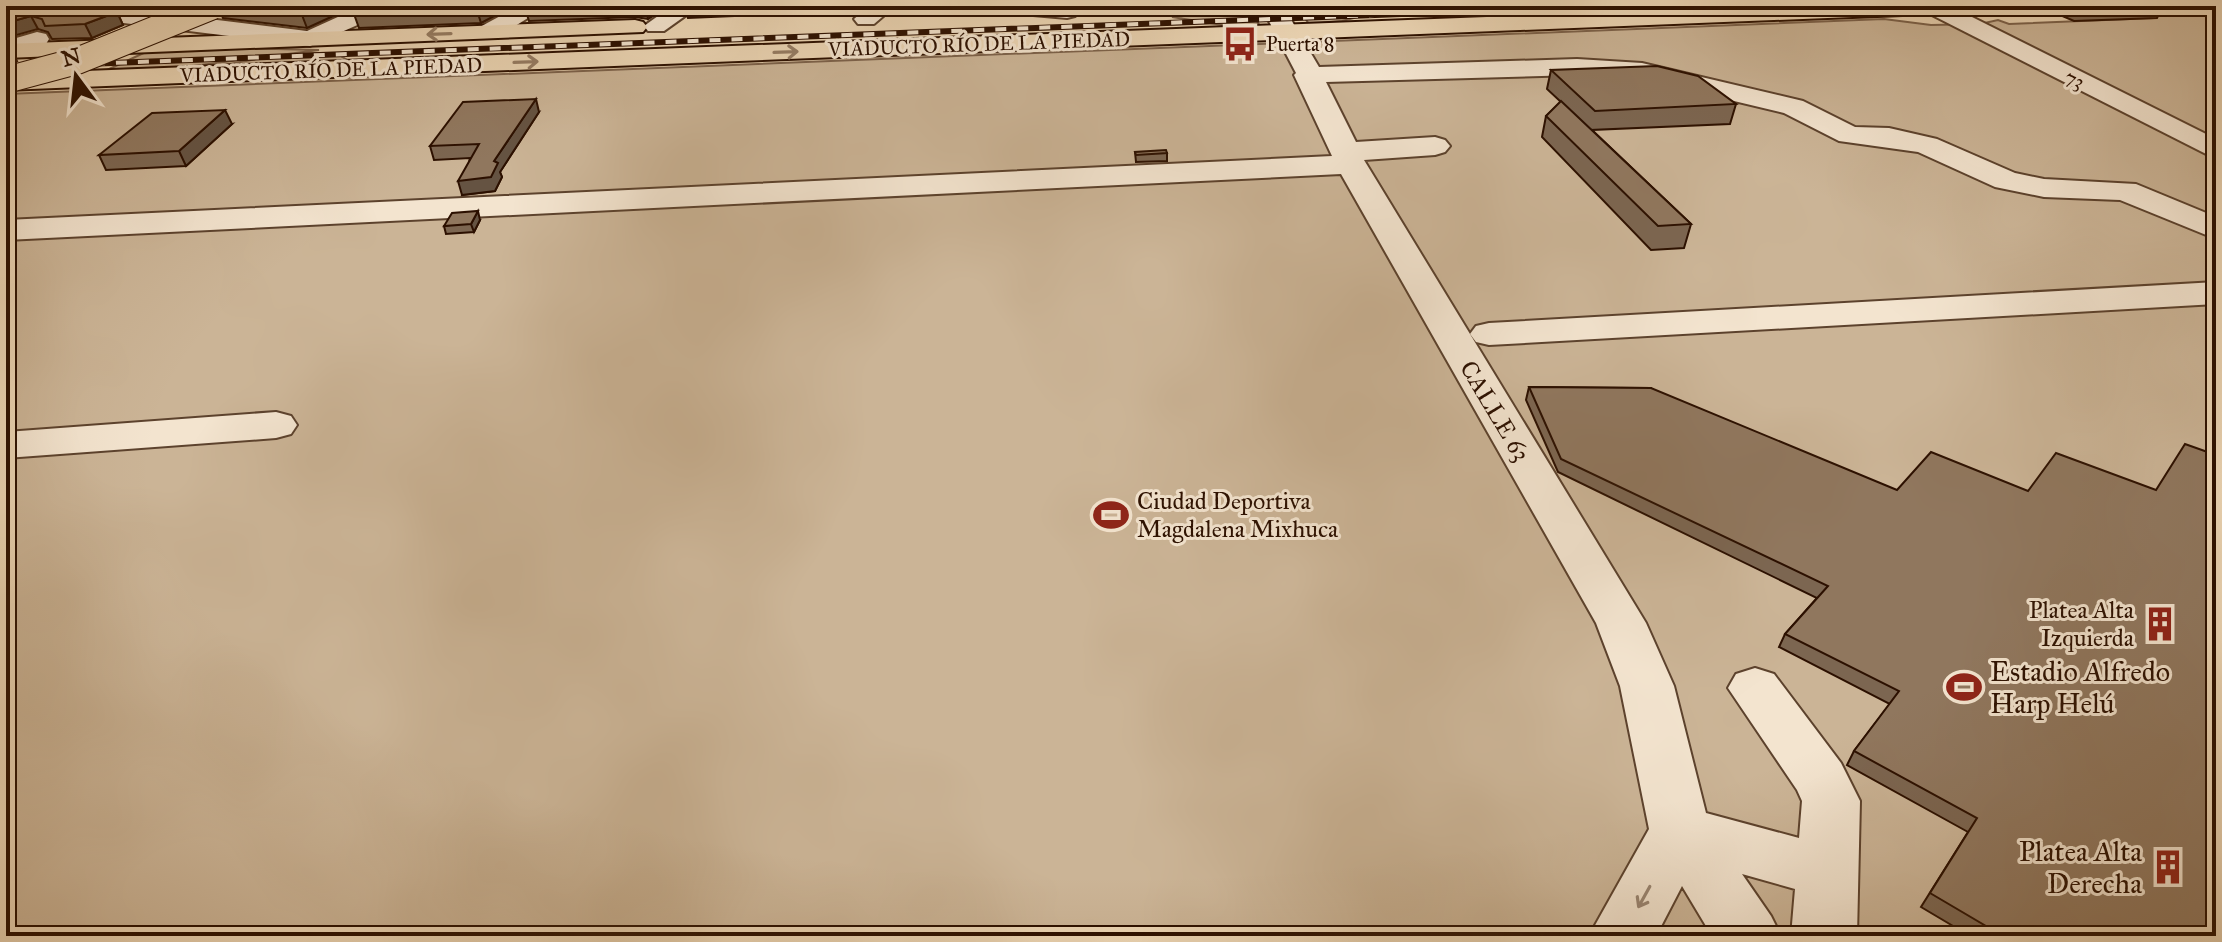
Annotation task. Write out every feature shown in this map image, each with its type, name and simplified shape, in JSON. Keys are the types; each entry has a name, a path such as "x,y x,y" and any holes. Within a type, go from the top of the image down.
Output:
{"main road":[{"path":"6,80 77,61 213,6"},
{"path":"6,80 80,41 159,19 232,6"},
{"name":"VIADUCTO RÍO DE LA PIEDAD","path":"6,80 1280,19 1952,6"},
{"name":"VIADUCTO RÍO DE LA PIEDAD","path":"1001,10 1171,8"},
{"path":"52,80 80,41 191,14"},
{"name":"VIADUCTO RÍO DE LA PIEDAD","path":"836,20 884,14"},
{"name":"VIADUCTO RÍO DE LA PIEDAD","path":"6,50 80,41 310,39 656,26 694,15"}],"street":[{"path":"42,6 159,19"},
{"path":"191,14 310,39 381,6"},
{"path":"487,33 536,6"},
{"name":"73","path":"1934,7 2216,150"},
{"name":"CALLE 63","path":"1280,19 1348,158 1621,623 1634,650 1658,726 1680,831 1748,936"},
{"path":"1307,75 1577,67 1642,71 1793,107 1849,135 1889,137 1927,145 2006,180 2044,188 2125,191 2216,229"},
{"path":"6,230 1348,158 1435,146"},
{"path":"1489,334 2216,293"},
{"path":"6,445 276,425"},
{"path":"1755,688 1821,779 1831,801 1824,936"},
{"path":"1622,936 1680,831 1829,872"}],"shaded area":[{"name":"Ciudad Deportiva Magdalena Mixhuca","path":"2216,6 2216,936 6,936 6,94 1884,19 1931,25 1980,24 1998,20 2009,24 2155,18 2133,8"},
{"path":"1298,8 1378,12 1342,21 1309,24"},
{"path":"1250,10 1260,26 1235,27 1172,17"},
{"path":"239,48 319,50 177,68 107,70 148,51"},
{"path":"337,54 349,61 212,67 280,55"}],"building":[{"path":"70,6 117,12 85,24 45,26 42,19 31,16 6,23 6,8"},
{"path":"229,6 321,6 302,15"},
{"path":"374,6 485,6 477,10 354,14"},
{"path":"528,6 576,6 525,8"},
{"path":"1657,66 1698,76 1736,104 1595,111 1551,70"},
{"path":"536,99 494,161 498,163 491,177 458,181 479,144 430,146 463,102"},
{"path":"1561,101 1691,224 1658,226 1546,116"},
{"path":"225,110 179,151 99,155 152,113"},
{"path":"1166,150 1167,153 1136,155 1135,152"},
{"path":"478,211 471,224 444,226 452,213"},
{"name":"Estadio Alfredo Harp Helú","path":"1529,387 1651,388 1897,490 1931,452 2028,491 2056,453 2156,490 2185,444 2216,455 2216,936 2003,936 1930,893 1977,818 1854,751 1899,691 1785,634 1828,586 1561,459"},
{"path":"392,932 391,936 349,936"}],"railway":[{"path":"6,67 1613,6"}],"place":[{"name":"Puerta 8","path":"1240,44"},
{"name":"Ciudad Deportiva Magdalena Mixhuca","path":"1111,515"},
{"name":"Platea Alta Izquierda","path":"2160,624"},
{"name":"Estadio Alfredo Harp Helú","path":"1964,687"},
{"name":"Platea Alta Derecha","path":"2168,867"}]}
